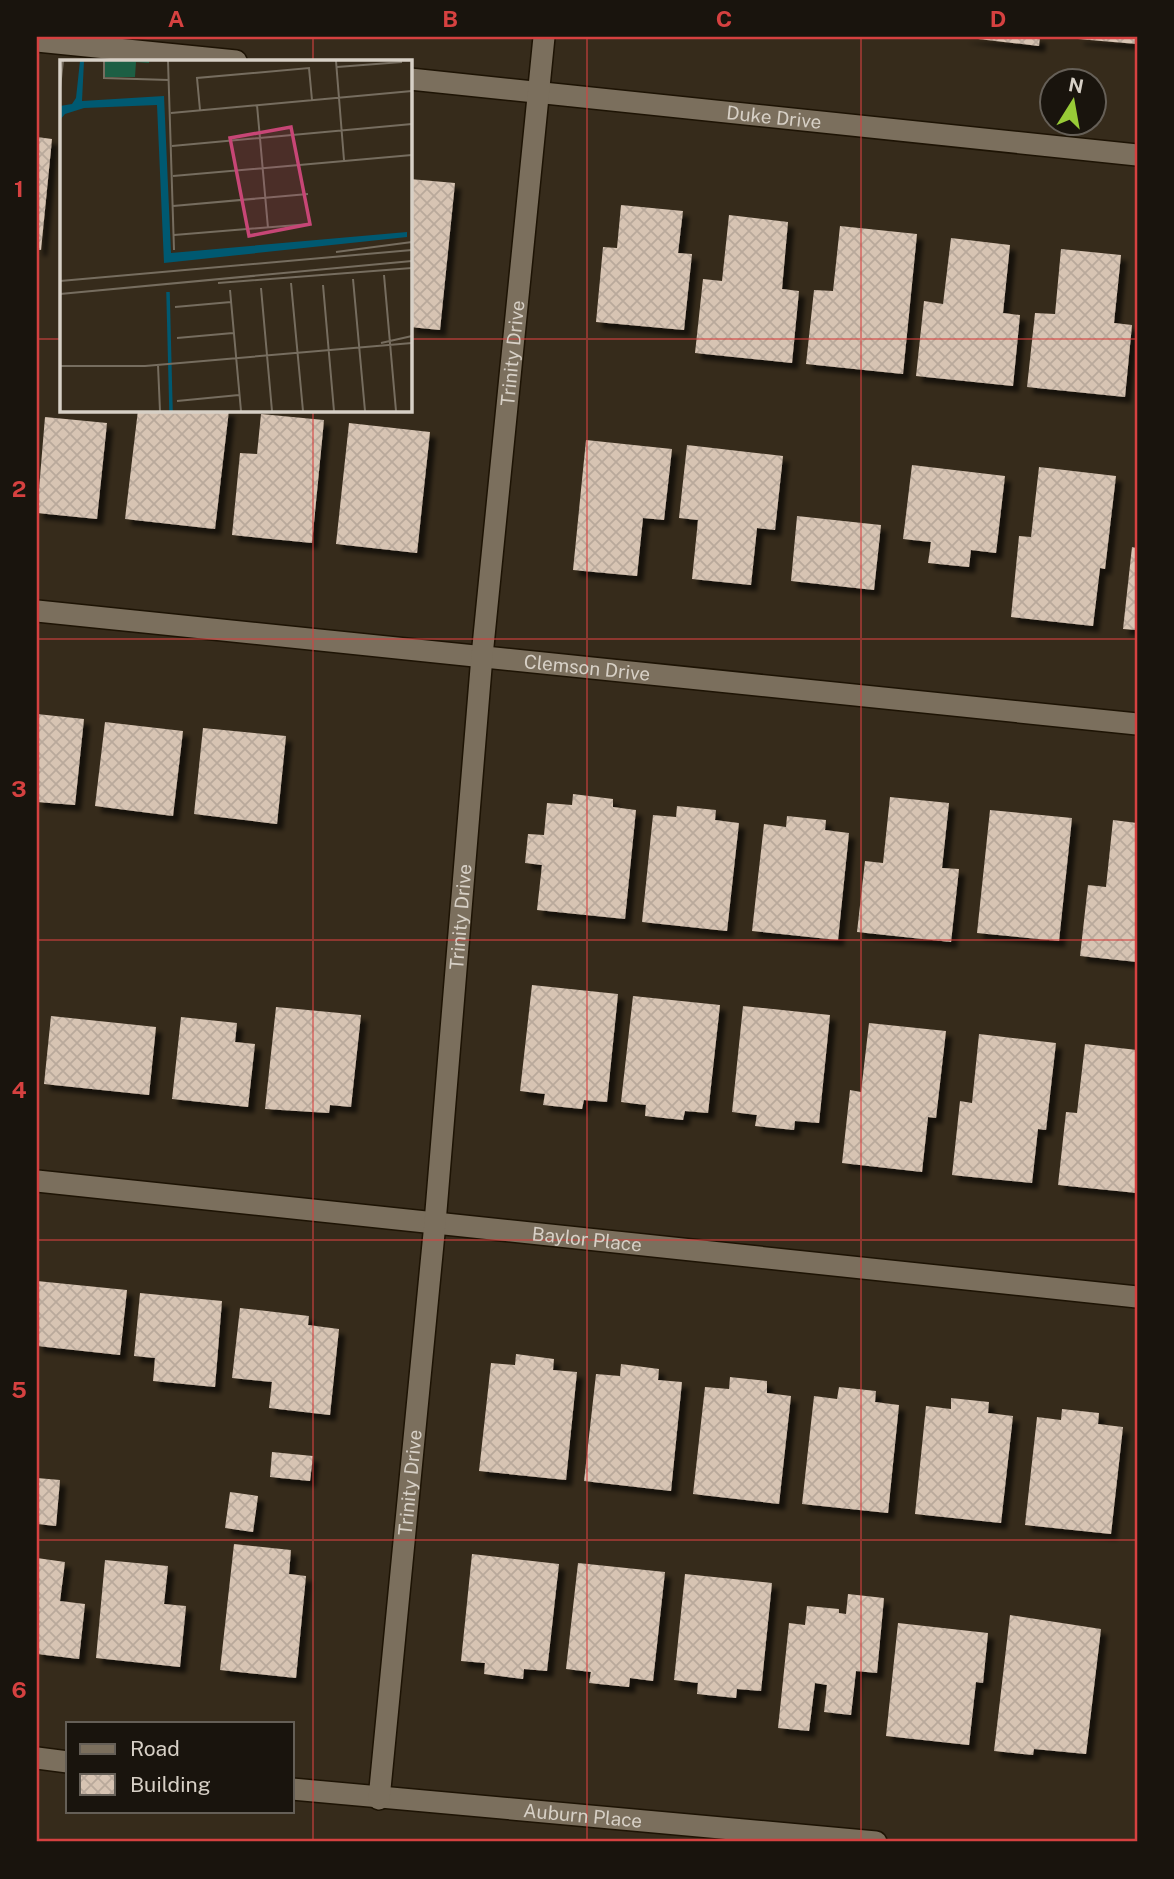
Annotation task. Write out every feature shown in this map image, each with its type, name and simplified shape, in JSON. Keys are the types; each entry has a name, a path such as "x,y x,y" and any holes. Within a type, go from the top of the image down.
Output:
{"street":[{"name":"Trinity Drive","path":"379,1799 435,1223 482,656 544,37"},
{"path":"37,41 226,60"},
{"name":"Duke Drive","path":"411,79 1137,155"},
{"name":"Clemson Drive","path":"37,611 1137,724"},
{"name":"Baylor Place","path":"37,1181 1137,1297"},
{"path":"37,1758 66,1762"},
{"name":"Auburn Place","path":"294,1789 876,1842"}],"building":[{"path":"961,37 1040,37 1039,46"},
{"path":"1137,37 1137,44 1078,39"},
{"path":"37,137 52,139 41,250 37,250"},
{"path":"411,179 455,183 440,330 411,327"},
{"path":"621,205 683,211 678,253 692,254 684,330 596,322 603,247 617,248"},
{"path":"729,215 788,222 782,289 799,291 792,363 695,353 703,279 722,281"},
{"path":"840,226 917,234 903,374 806,364 814,290 833,291"},
{"path":"951,238 1010,245 1003,313 1020,315 1013,386 916,376 924,301 943,304"},
{"path":"1061,249 1121,255 1114,323 1132,325 1125,397 1027,387 1035,313 1055,314"},
{"path":"138,411 229,411 215,529 125,519"},
{"path":"261,414 324,420 312,543 232,535 240,453 257,454"},
{"path":"45,417 107,423 97,519 37,513"},
{"path":"349,423 430,432 417,553 336,544"},
{"path":"586,440 672,449 664,520 643,518 637,576 573,570"},
{"path":"687,445 783,456 775,530 757,528 751,585 692,579 698,520 679,518"},
{"path":"912,465 1005,476 996,553 971,550 969,567 928,563 931,542 903,539"},
{"path":"1039,467 1116,476 1105,569 1100,568 1093,626 1011,617 1019,536 1031,537"},
{"path":"797,516 881,525 874,590 791,581"},
{"path":"1132,547 1137,548 1137,630 1123,629"},
{"path":"37,714 84,719 75,805 37,802"},
{"path":"105,722 183,731 173,816 95,806"},
{"path":"203,728 286,736 277,824 194,814"},
{"path":"573,794 613,799 613,807 636,810 625,919 537,910 542,865 525,863 528,834 544,835 547,803 572,805"},
{"path":"890,797 949,803 942,868 959,869 951,942 857,932 865,861 883,863"},
{"path":"677,806 716,810 715,820 739,823 727,931 642,922 653,815 676,817"},
{"path":"990,810 1072,818 1059,941 977,933"},
{"path":"787,816 826,820 825,830 849,833 838,940 752,931 764,824 786,827"},
{"path":"1113,820 1137,823 1137,962 1080,956 1088,885 1106,887"},
{"path":"532,985 618,994 607,1102 584,1100 582,1109 543,1105 545,1094 520,1091"},
{"path":"633,996 720,1005 708,1113 685,1111 683,1120 645,1116 646,1105 621,1102"},
{"path":"743,1006 830,1015 819,1123 795,1121 794,1130 755,1126 757,1115 732,1112"},
{"path":"276,1007 361,1015 351,1107 330,1105 329,1113 265,1109"},
{"path":"51,1016 156,1027 149,1095 44,1084"},
{"path":"181,1017 237,1023 235,1042 255,1044 248,1107 172,1099"},
{"path":"869,1023 946,1031 936,1118 928,1117 922,1172 842,1163 850,1090 861,1092"},
{"path":"979,1034 1056,1043 1046,1130 1038,1129 1032,1183 952,1175 960,1101 972,1103"},
{"path":"1085,1044 1137,1050 1137,1193 1058,1185 1066,1112 1077,1113"},
{"path":"37,1281 127,1290 120,1355 37,1346"},
{"path":"140,1293 222,1301 215,1387 153,1381 155,1358 134,1356"},
{"path":"240,1308 309,1316 308,1325 339,1329 330,1415 269,1408 272,1382 232,1378"},
{"path":"516,1354 554,1359 553,1370 577,1372 566,1480 479,1471 491,1363 515,1365"},
{"path":"621,1364 659,1369 658,1380 682,1382 671,1491 584,1481 596,1374 620,1376"},
{"path":"730,1377 767,1381 767,1393 791,1396 779,1504 693,1494 705,1387 729,1389"},
{"path":"839,1387 876,1391 875,1402 899,1405 888,1513 802,1504 814,1396 837,1399"},
{"path":"951,1398 989,1402 988,1413 1013,1416 1001,1523 915,1514 926,1406 951,1409"},
{"path":"1062,1409 1099,1413 1098,1424 1123,1427 1111,1534 1025,1525 1037,1417 1061,1420"},
{"path":"272,1452 313,1456 310,1481 270,1477"},
{"path":"37,1478 60,1480 56,1526 37,1524"},
{"path":"230,1492 258,1496 253,1532 225,1528"},
{"path":"234,1544 291,1550 289,1574 306,1576 296,1678 220,1670"},
{"path":"472,1554 559,1564 547,1671 524,1669 523,1679 484,1674 485,1663 461,1661"},
{"path":"37,1558 65,1562 60,1601 85,1604 79,1659 37,1654"},
{"path":"105,1560 168,1566 164,1604 186,1606 180,1667 96,1658"},
{"path":"578,1563 665,1572 653,1681 630,1678 629,1687 589,1683 591,1672 566,1669"},
{"path":"685,1574 772,1583 761,1691 737,1689 736,1698 697,1694 698,1683 674,1680"},
{"path":"848,1594 884,1598 877,1673 856,1671 851,1715 824,1712 827,1685 815,1683 809,1731 778,1728 789,1623 805,1625 807,1606 839,1609 839,1613 846,1614"},
{"path":"1010,1615 1101,1629 1086,1754 1034,1749 1033,1755 994,1751"},
{"path":"898,1623 988,1633 983,1683 976,1682 969,1745 886,1736"}]}
